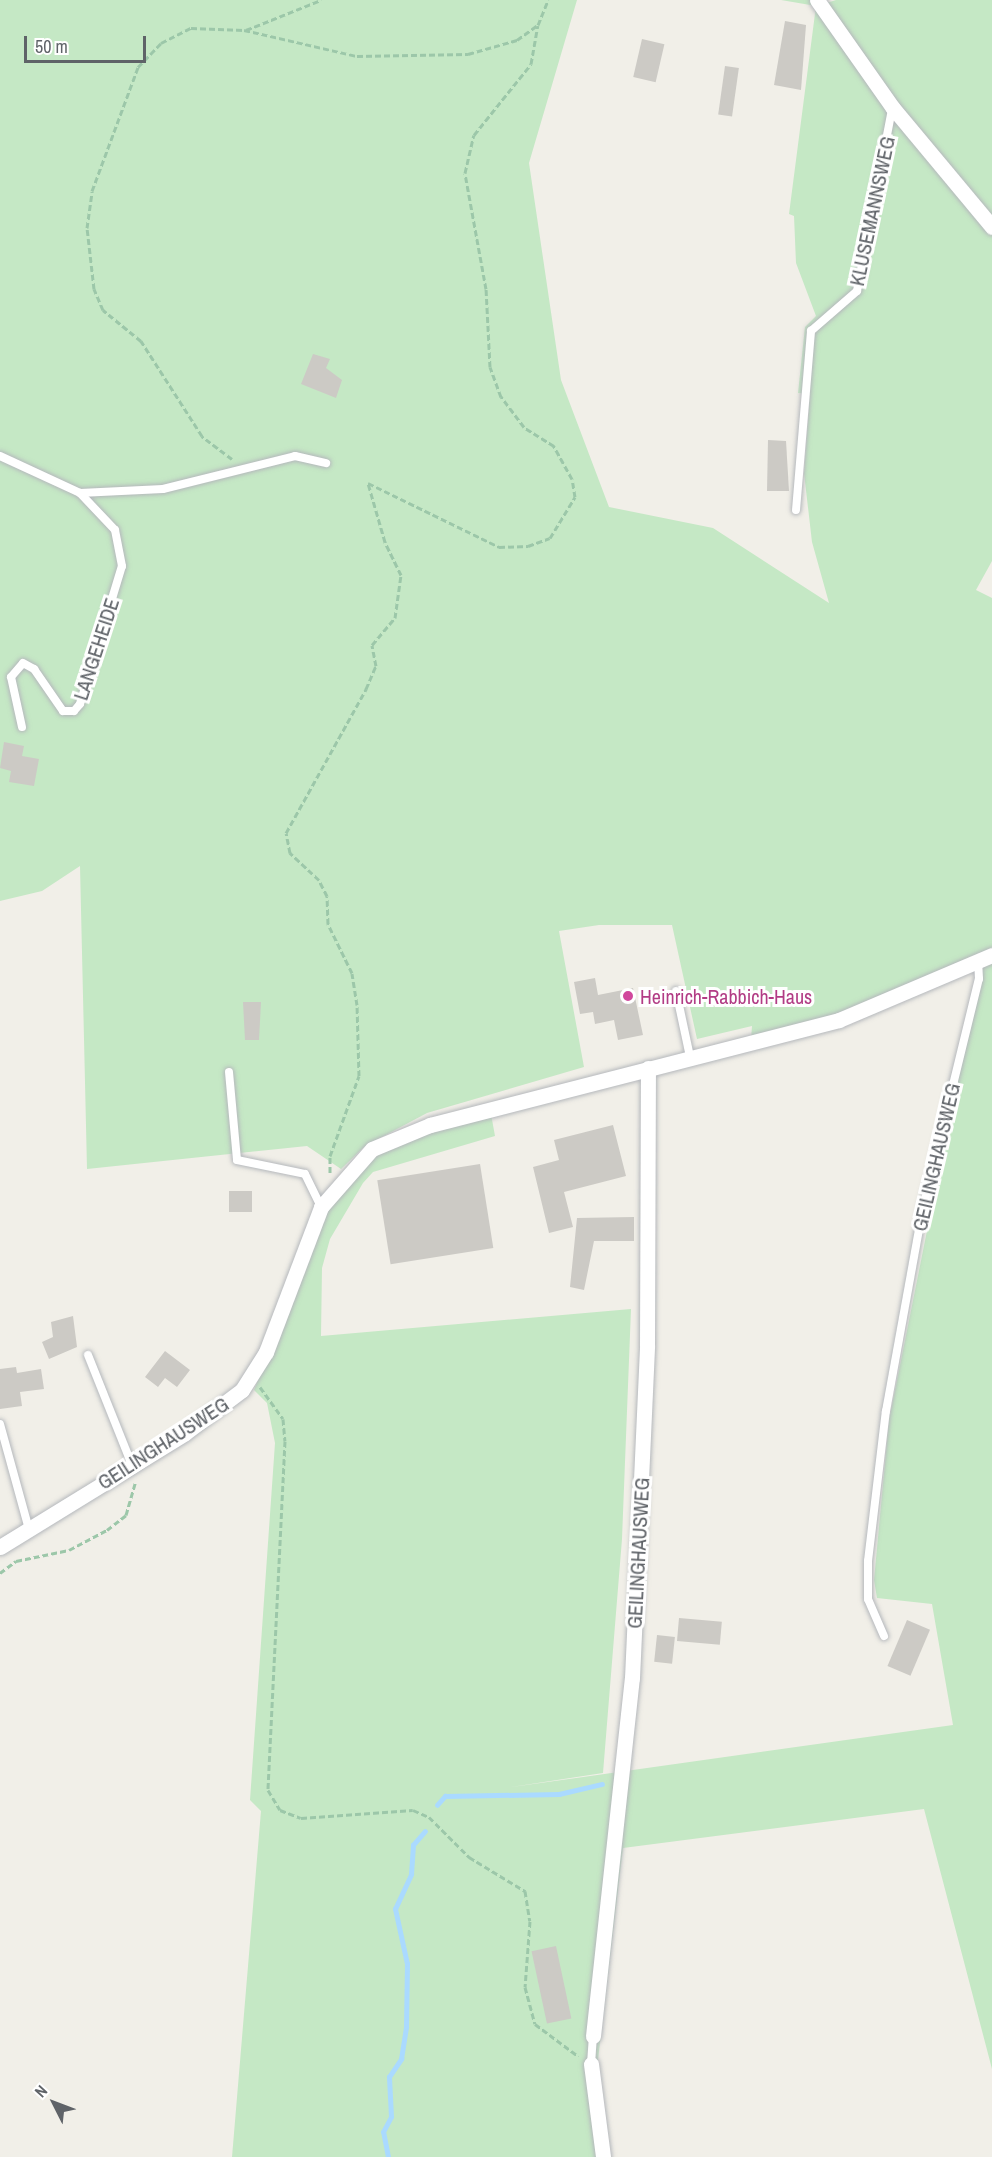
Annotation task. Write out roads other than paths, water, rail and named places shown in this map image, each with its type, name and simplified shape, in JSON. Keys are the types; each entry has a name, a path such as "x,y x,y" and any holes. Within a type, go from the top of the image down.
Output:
{"street":[{"name":"KLUSEMANNSWEG","path":"817,0 892,108 992,227"},
{"name":"GEILINGHAUSWEG","path":"0,1547 28,1526 222,1409 252,1380 326,1200 356,1163 399,1136 648,1068 839,1020 985,959"},
{"name":"GEILINGHAUSWEG","path":"593,2036 632,1678 647,1345 648,1068"},
{"path":"591,2064 603,2157"}],"lane":[{"name":"KLUSEMANNSWEG","path":"796,510 811,331 857,291 892,108"},
{"name":"LANGEHEIDE","path":"0,456 80,493 115,530 122,566 80,704 74,711 63,711 34,669 23,663 11,677 21,727"},
{"name":"LANGEHEIDE","path":"80,493 163,489 294,456 326,463"},
{"name":"GEILINGHAUSWEG","path":"884,1636 868,1599 868,1561 886,1411 923,1208 985,959"},
{"path":"676,991 690,1057"},
{"path":"229,1072 237,1160 305,1173 326,1200"},
{"path":"88,1355 132,1465"},
{"path":"0,1424 28,1526"},
{"path":"591,2064 593,2036"}],"waterway":[{"path":"437,1805 445,1796 559,1794 602,1784"},
{"path":"388,2157 383,2132 391,2117 389,2077 401,2059 406,2027 407,1964 395,1909 411,1874 413,1845 425,1831"}],"place":[{"name":"Heinrich-Rabbich-Haus","path":"628,996"}]}
